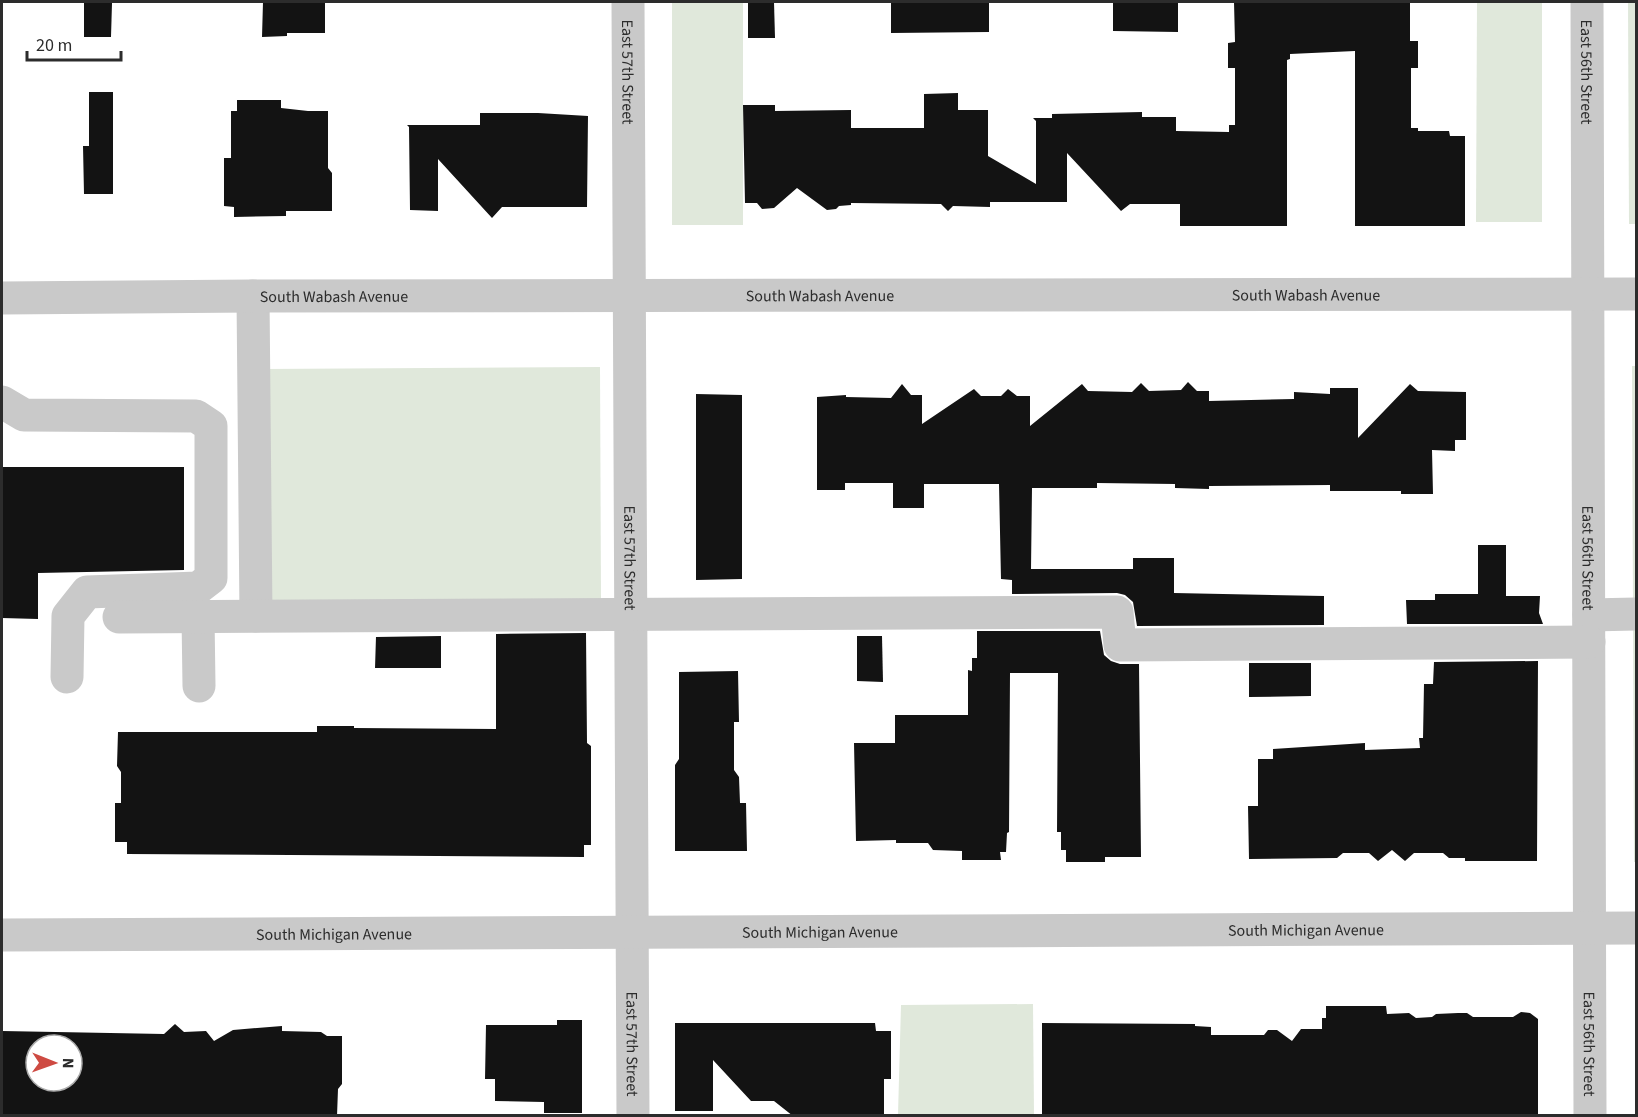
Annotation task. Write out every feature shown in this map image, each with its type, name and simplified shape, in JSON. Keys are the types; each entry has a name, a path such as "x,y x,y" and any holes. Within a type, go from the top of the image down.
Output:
{"street":[{"name":"East 57th Street","path":"628,2 633,1116"},
{"name":"East 56th Street","path":"1587,2 1590,1116"},
{"name":"South Wabash Avenue","path":"2,298 1636,294"},
{"path":"253,296 256,616"},
{"path":"2,402 24,415 196,416 212,426 212,578 198,588 87,592 68,616 67,677"},
{"path":"119,617 1117,612 1120,645 1589,628 1636,614"},
{"path":"198,616 199,686"},
{"name":"South Michigan Avenue","path":"2,935 1636,928"}],"shaded area":[{"path":"672,2 743,2 743,225 672,225"},
{"path":"1477,2 1542,2 1542,222 1476,222"},
{"path":"1628,2 1636,2 1636,224 1629,224"},
{"path":"1632,366 1636,366 1636,862 1634,862"},
{"path":"600,367 601,601 267,602 263,369"},
{"path":"1033,1004 1034,1115 898,1115 901,1005"}],"building":[{"path":"263,2 325,2 325,33 287,33 287,36 262,37"},
{"path":"748,2 774,2 775,38 748,38"},
{"path":"891,2 989,2 989,32 891,33"},
{"path":"1113,2 1178,2 1178,32 1113,31"},
{"path":"1234,2 1410,2 1410,41 1418,41 1418,68 1411,68 1411,128 1418,128 1418,131 1449,131 1450,136 1465,136 1465,226 1355,226 1355,51 1290,54 1290,59 1287,60 1287,226 1180,226 1180,204 1130,204 1121,211 1067,153 1067,202 990,202 990,207 953,206 948,211 941,204 851,203 851,205 827,210 797,188 774,208 762,209 757,203 745,203 743,105 775,105 775,111 851,110 851,128 924,128 924,94 958,93 958,110 988,110 988,156 1036,184 1036,121 1033,118 1052,118 1052,114 1142,112 1142,117 1176,117 1176,131 1229,132 1229,125 1235,125 1235,68 1228,68 1228,43 1235,42"},
{"path":"84,3 112,3 111,37 84,37"},
{"path":"89,92 113,92 113,194 84,194 83,146 89,146"},
{"path":"237,100 281,100 281,108 328,111 328,168 332,173 332,211 286,211 286,216 234,217 234,207 224,206 224,158 231,158 231,111 237,111"},
{"path":"480,113 588,116 587,207 502,207 492,218 438,159 438,211 410,210 409,127 407,125 480,125"},
{"path":"1188,382 1197,391 1209,391 1209,401 1294,399 1294,392 1330,394 1330,388 1358,388 1358,438 1410,384 1418,391 1466,392 1466,440 1455,440 1455,451 1432,450 1433,494 1401,494 1401,491 1330,491 1330,485 1209,486 1209,489 1175,488 1175,484 1097,483 1097,488 1032,488 1031,569 1133,569 1133,558 1174,558 1174,593 1324,596 1324,625 1137,626 1133,602 1125,595 1117,593 1012,594 1012,580 1001,579 999,484 924,484 924,508 893,508 893,483 845,483 845,490 817,490 817,397 846,395 846,397 891,398 902,384 911,395 922,395 922,424 974,389 981,396 1001,396 1008,389 1017,396 1030,396 1030,426 1082,384 1088,391 1132,392 1141,383 1149,391 1181,390"},
{"path":"696,394 742,395 742,579 696,580"},
{"path":"2,467 184,467 184,570 38,573 38,619 2,618"},
{"path":"1478,545 1506,545 1506,596 1540,596 1539,613 1543,624 1407,624 1406,600 1435,600 1435,594 1478,594"},
{"path":"977,631 1100,631 1104,655 1111,661 1120,664 1139,664 1141,857 1105,857 1105,862 1066,862 1066,850 1061,850 1061,832 1057,832 1058,673 1010,673 1009,832 1007,833 1006,852 1000,852 1001,860 962,860 962,851 933,850 928,843 896,843 896,840 856,841 854,743 895,743 895,715 968,715 968,670 972,671 972,658 977,658"},
{"path":"586,633 587,743 591,746 591,845 584,845 584,857 127,854 127,842 115,842 115,803 121,803 121,772 117,766 118,732 317,732 317,726 496,729 496,634"},
{"path":"441,636 441,668 375,668 376,637"},
{"path":"857,636 882,636 883,682 857,681"},
{"path":"1538,661 1537,861 1465,861 1465,858 1449,858 1443,853 1414,853 1405,861 1392,850 1378,861 1369,853 1343,853 1337,858 1249,859 1248,806 1258,806 1258,759 1273,759 1273,749 1365,743 1365,750 1420,748 1419,738 1423,738 1424,684 1433,684 1434,662"},
{"path":"1249,663 1311,663 1311,696 1249,697"},
{"path":"738,671 739,722 734,722 734,770 739,777 740,803 746,803 747,851 675,851 675,765 679,759 679,672"},
{"path":"1326,1006 1386,1006 1387,1014 1409,1013 1416,1018 1458,1013 1467,1013 1473,1017 1513,1017 1521,1012 1530,1013 1538,1019 1538,1116 1042,1116 1042,1023 1195,1024 1195,1026 1211,1027 1211,1035 1264,1035 1268,1030 1277,1030 1292,1041 1301,1029 1322,1029 1322,1018 1326,1018"},
{"path":"557,1020 582,1020 582,1113 544,1113 544,1102 495,1101 495,1079 485,1079 486,1025 557,1025"},
{"path":"675,1023 875,1023 876,1031 891,1031 891,1079 884,1079 884,1116 793,1116 774,1101 751,1101 713,1060 713,1111 675,1111"},
{"path":"175,1024 184,1032 206,1031 214,1041 233,1030 282,1026 282,1031 321,1032 327,1036 342,1036 342,1084 338,1089 337,1116 2,1116 2,1031 164,1034"}]}
